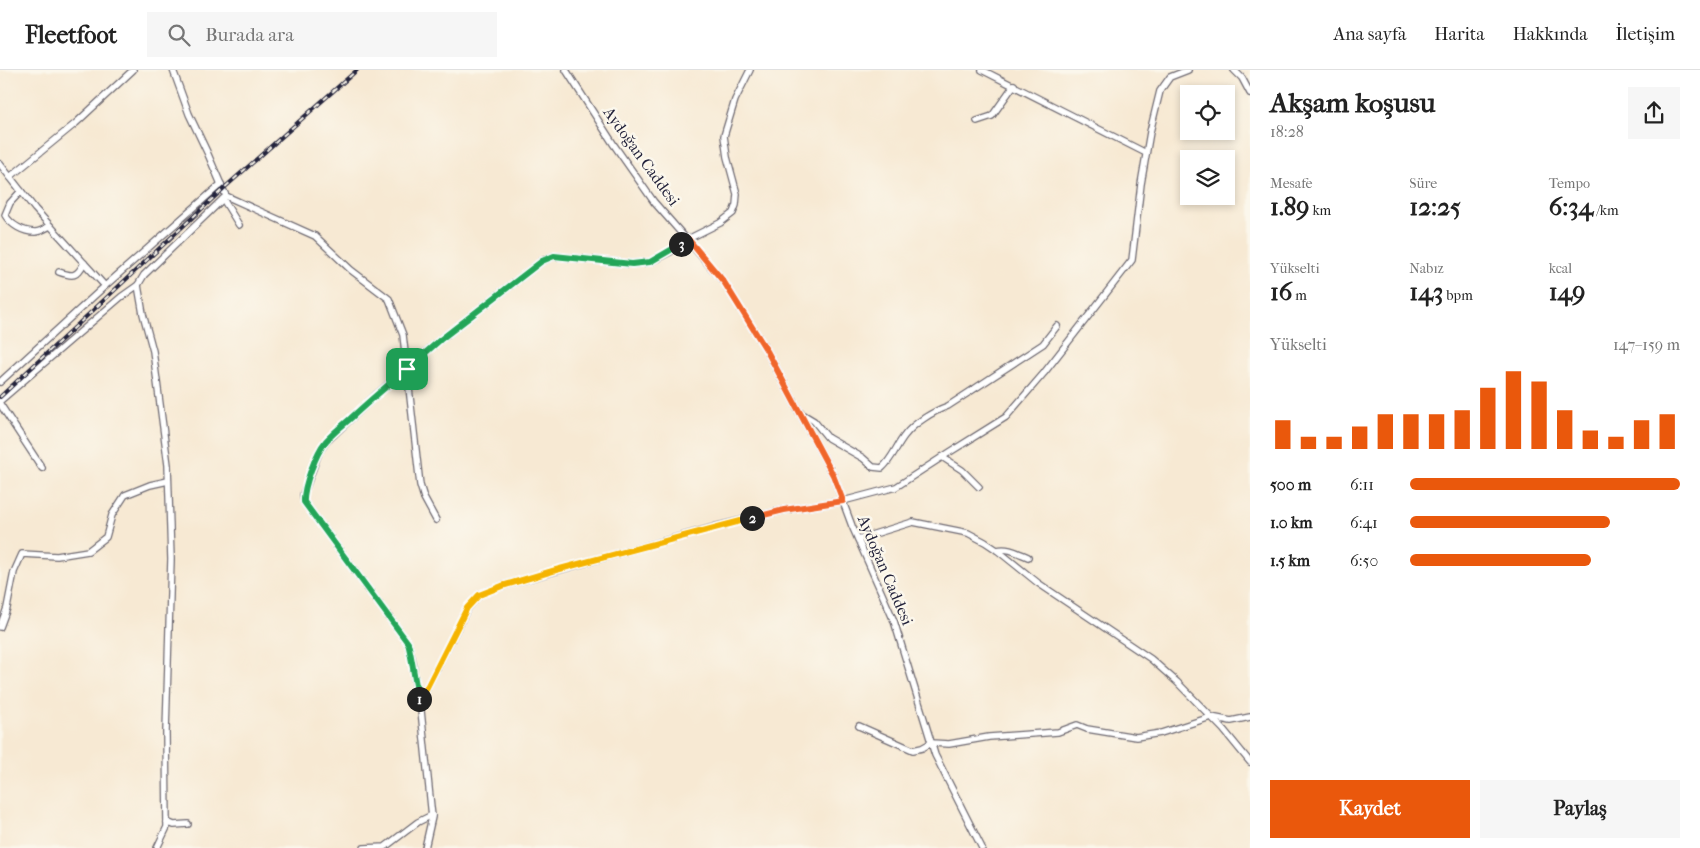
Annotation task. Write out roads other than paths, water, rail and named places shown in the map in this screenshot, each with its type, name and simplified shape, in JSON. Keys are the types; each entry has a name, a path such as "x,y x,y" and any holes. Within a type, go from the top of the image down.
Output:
{"street":[{"path":"10,177 76,123 133,70"},
{"path":"173,70 189,114 221,184 225,198 239,225"},
{"name":"Aydoğan Caddesi","path":"566,70 614,145 654,202 724,282 767,351 833,475 858,539 894,621 935,755 957,802 982,848"},
{"path":"425,848 432,815 420,701 408,643 304,502 304,495 319,452 326,442 377,394 440,340 542,261 554,256 632,264 650,262 670,252 688,239 720,223 733,213 737,194 727,157 724,136 735,100 750,70"},
{"path":"982,70 1146,153"},
{"path":"420,701 467,608 479,595 502,586 714,527 784,510 843,501 896,487 1006,418 1044,373 1132,260 1146,153 1160,91 1170,78 1188,70"},
{"path":"1234,70 1242,78 1250,93"},
{"path":"977,121 992,116 1014,85"},
{"path":"0,164 50,226 105,286"},
{"path":"0,382 221,184"},
{"path":"21,191 10,204 6,215 9,221 20,229 36,232 50,226"},
{"path":"42,468 0,402 114,303 138,285 144,274 225,198"},
{"path":"225,198 315,236 351,270 389,299 403,335 420,485 424,498 436,520"},
{"path":"59,272 69,276 74,275 80,271 84,263"},
{"path":"138,285 143,314 153,350 168,464 171,559 166,732 167,827 157,848"},
{"path":"799,412 814,421 828,438 862,458 873,467 882,468 890,461 906,434 934,411 948,406 1044,344 1057,326"},
{"path":"942,457 962,470 979,487"},
{"path":"0,627 7,608 14,572 22,554 57,556 88,550 106,537 112,515 125,496 150,485 168,481"},
{"path":"858,539 913,522 968,533 997,550 1045,588 1151,659 1177,682 1211,717 1250,762"},
{"path":"997,550 1004,548 1028,557"},
{"path":"859,726 913,750 931,743 949,744 989,737 1058,732 1077,725 1087,729 1136,737 1161,733 1211,717 1231,721 1250,717"},
{"path":"364,848 385,847 418,822 432,815"},
{"path":"167,822 174,825 188,824"}],"railway":[{"path":"0,397 223,189 357,70"}]}
